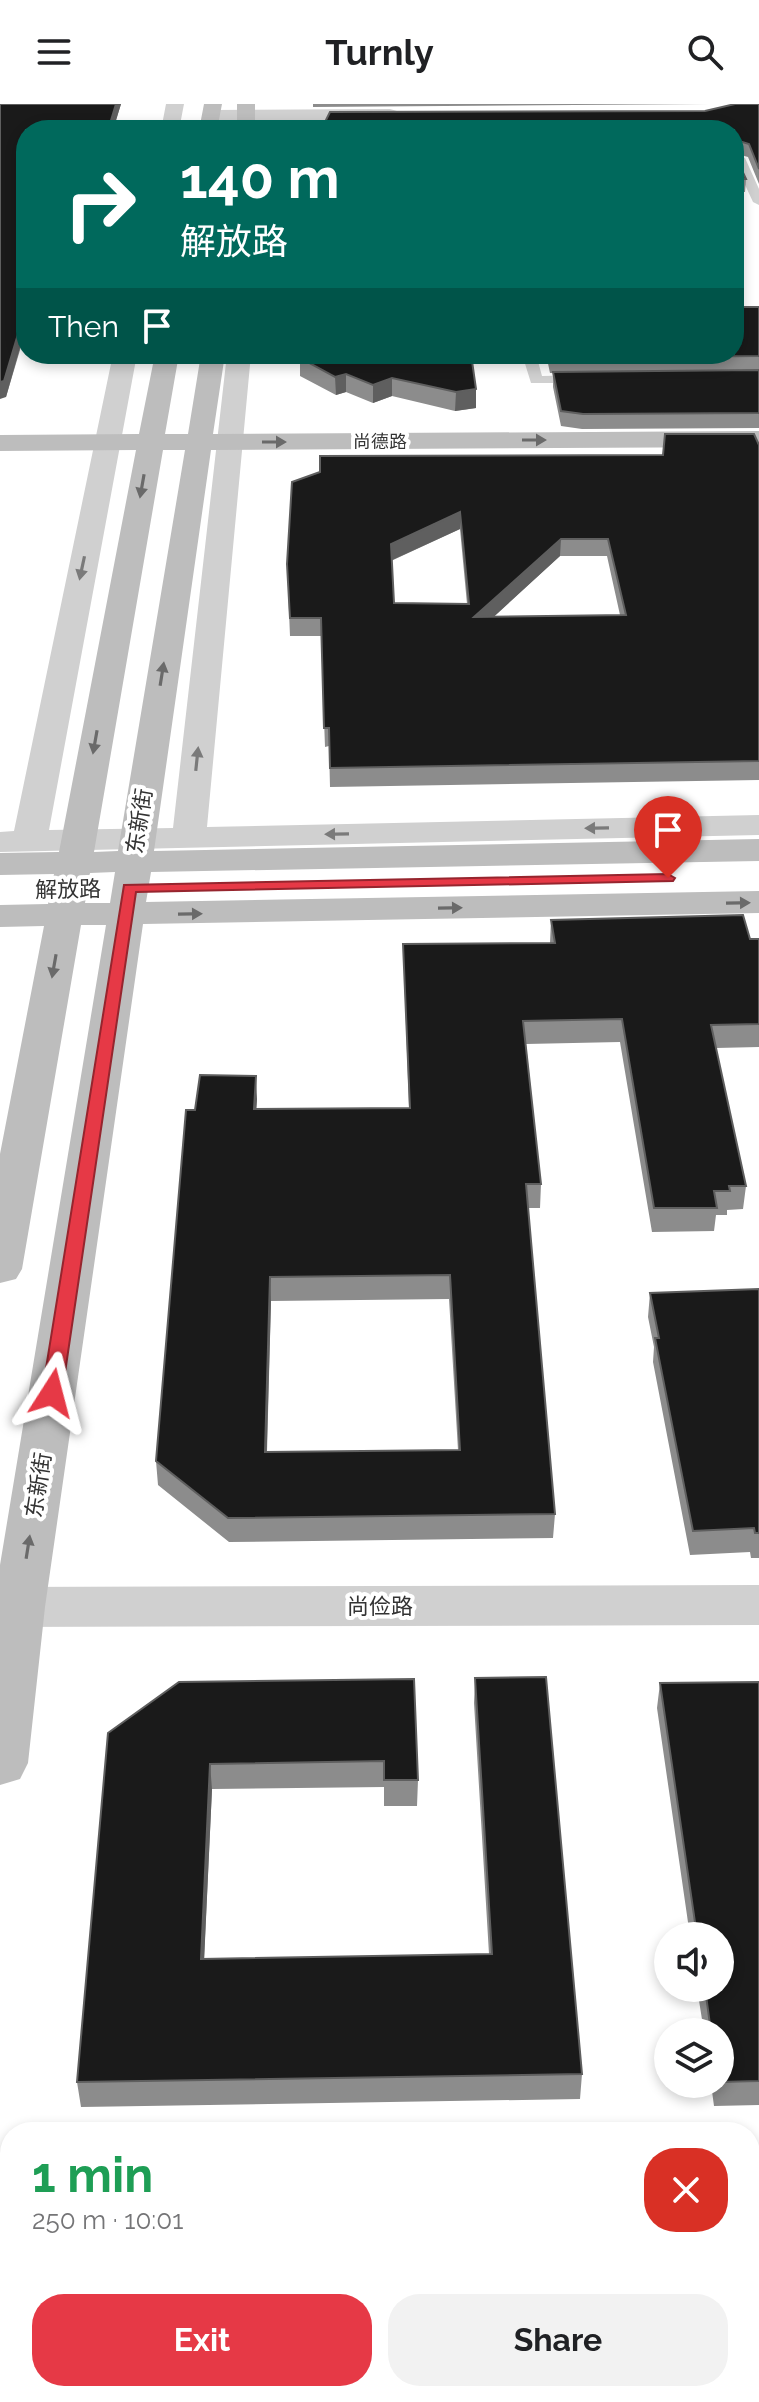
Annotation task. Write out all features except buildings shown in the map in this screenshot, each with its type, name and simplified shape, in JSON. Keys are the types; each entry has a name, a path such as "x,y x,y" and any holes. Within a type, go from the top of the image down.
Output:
{"main road":[{"path":"0,1269 165,364"},
{"name":"东新街","path":"0,1763 10,1607 131,876 212,364"},
{"name":"尚德路","path":"0,443 759,439"},
{"name":"解放路","path":"131,876 759,850"},
{"name":"解放路","path":"0,864 71,877"},
{"path":"0,916 71,877 131,876 759,902"},
{"name":"解放路","path":"0,890 71,877 759,876"}],"street":[{"path":"210,117 407,115"},
{"path":"71,877 14,842 123,364"},
{"path":"189,837 238,364"},
{"path":"131,876 189,837 759,825"},
{"name":"尚俭路","path":"10,1607 759,1605"}],"lane":[{"path":"744,167 759,202"},
{"path":"532,364 536,380 595,379"}],"route":[{"path":"52,1393 129,888 668,878"}]}
